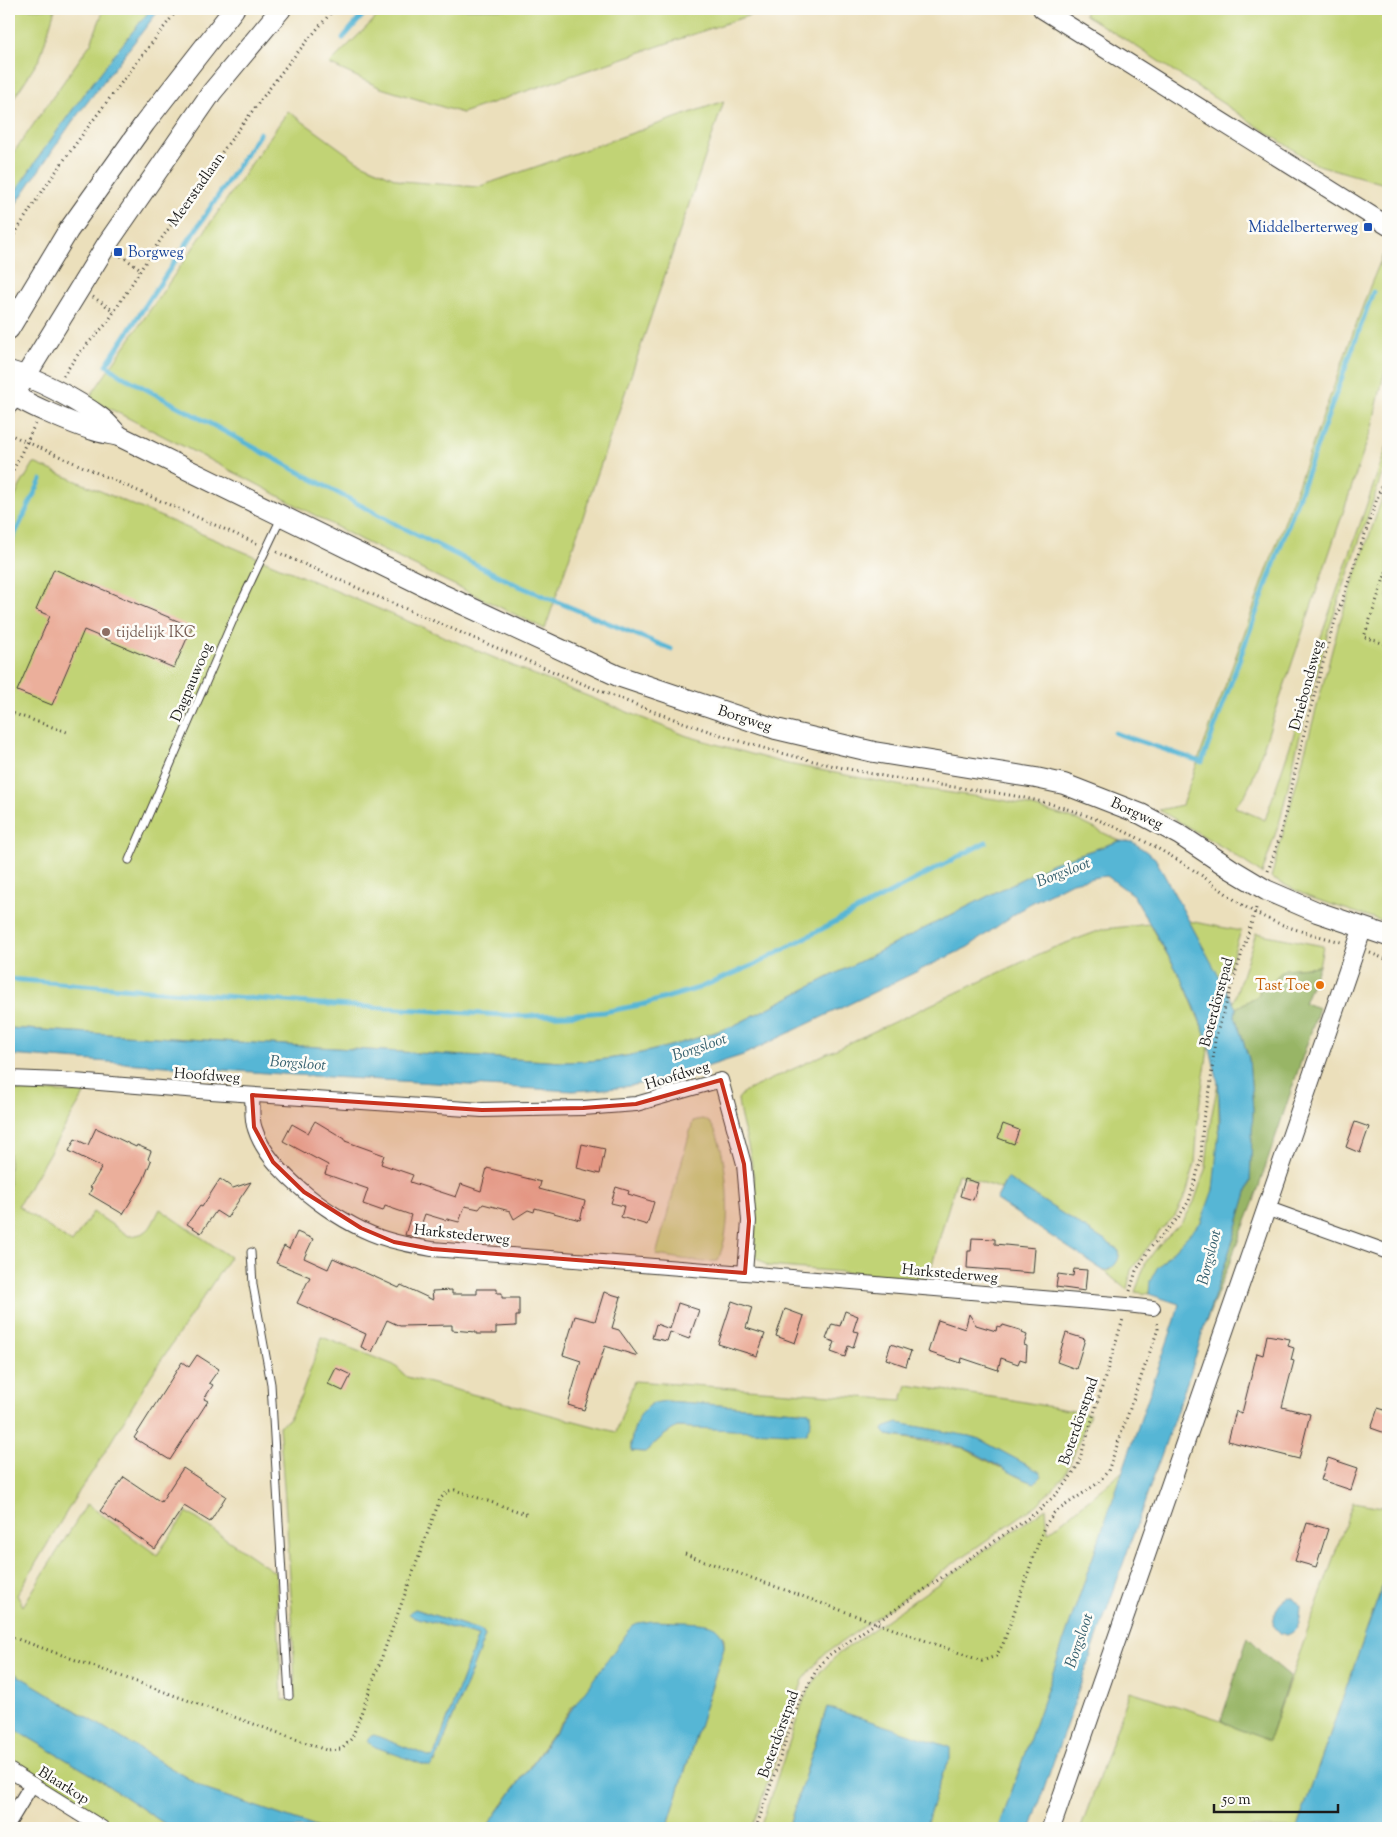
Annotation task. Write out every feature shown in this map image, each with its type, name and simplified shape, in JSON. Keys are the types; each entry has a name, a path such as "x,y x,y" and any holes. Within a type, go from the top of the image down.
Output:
{"main road":[{"path":"9,329 68,231 145,124 234,9"},
{"path":"10,396 17,373 212,92 280,9"},
{"name":"Borgweg","path":"17,373 54,390 101,418 120,436"},
{"name":"Borgweg","path":"10,396 93,431 120,436 448,597 618,676 776,729 874,752 1064,784 1141,814 1180,835 1262,888 1317,912 1388,936"}],"street":[{"path":"1042,9 1388,226"},
{"path":"1051,1828 1363,927"},
{"name":"Hoofdweg","path":"9,1078 62,1080 482,1110 583,1108 636,1104 721,1080 744,1164 749,1221 744,1272"},
{"name":"Harkstederweg","path":"252,1095 254,1127 262,1145 273,1162 304,1192 344,1219 378,1236 411,1246 1127,1304 1153,1308"},
{"path":"1266,1208 1388,1252"},
{"name":"Blaarkop","path":"9,1770 102,1828"},
{"path":"9,1822 32,1784"}],"lane":[{"name":"Dagpauwoog","path":"129,860 236,613 282,516"},
{"path":"251,1252 253,1285 271,1384 288,1696"}],"path":[{"path":"9,243 78,141 178,9"},
{"name":"Meerstadlaan","path":"54,390 79,353 96,336 114,311 227,145 287,65 334,9"},
{"path":"117,254 141,269"},
{"path":"90,295 114,311"},
{"path":"9,479 25,442 43,410"},
{"path":"9,434 25,442"},
{"name":"Driebondsweg","path":"1254,912 1280,837 1305,729 1332,630 1388,467"},
{"path":"1388,567 1364,637 1388,645"},
{"path":"9,712 67,732"},
{"path":"1254,912 1288,927 1356,948"},
{"name":"Boterdörstpad","path":"756,1828 799,1702 816,1669 829,1655 1040,1510 1066,1484 1078,1465 1136,1271 1151,1247 1178,1218 1189,1201 1201,1160 1203,1119 1210,1090 1215,1039 1254,912"},
{"path":"685,1554 982,1661 996,1656 1003,1644 1044,1527 1054,1513 1098,1483 1108,1470 1158,1329 1153,1308"}],"highlighted area":[{"path":"721,1080 744,1164 749,1221 745,1273 432,1249 394,1242 361,1228 304,1192 273,1162 254,1127 252,1095 482,1110 583,1108 636,1104"}],"green space":[{"path":"9,9 55,9 40,58 9,106"},
{"path":"104,9 151,9 78,103 9,201 9,159 91,43"},
{"path":"385,9 754,9 753,14 462,113 381,88 329,64"},
{"path":"1085,9 1388,9 1388,185 1315,164 1085,15"},
{"path":"724,101 545,629 361,540 89,398 288,111 357,161 401,181 478,187"},
{"path":"1388,243 1388,357 1372,427 1253,778 1246,793 1235,807 1265,820 1293,737 1313,660 1388,443 1388,457 1328,632 1297,747 1281,817 1262,874 1229,851 1159,810 1182,805 1370,286"},
{"path":"34,463 530,673 687,736 783,763 908,787 1002,800 1033,807 1077,820 1120,841 1053,863 733,1026 671,1046 628,1056 563,1062 9,1028 9,511 20,486"},
{"path":"1388,481 1388,923 1309,897 1271,878 1339,624"},
{"path":"1189,921 1241,931 1223,985"},
{"path":"1149,924 1183,981 1209,1044 1199,1107 1195,1163 1186,1194 1175,1216 1160,1231 1131,1270 1127,1290 1104,1271 1110,1270 1119,1250 1007,1178 1001,1189 958,1174 928,1279 768,1266 754,1256 754,1183 751,1159 738,1099 744,1092 1050,949 1104,929"},
{"path":"1256,933 1323,946 1319,966 1285,969 1272,981 1260,987 1259,995 1236,1008 1233,1003"},
{"path":"1319,966 1304,1003 1319,1008 1254,1201 1204,1327 1250,1182 1253,1110 1249,1059 1235,1016 1236,1008 1259,995 1260,987 1272,981 1285,969"},
{"path":"1218,1083 1218,1154 1208,1208 1202,1222 1158,1268 1149,1294 1135,1292 1146,1262 1159,1245 1184,1220 1194,1202 1206,1167 1211,1119"},
{"path":"9,1090 85,1093 18,1206 72,1243 93,1212 129,1236 146,1231 152,1225 160,1209 230,1257 150,1377 17,1595 23,1606 87,1504 157,1555 187,1512 276,1573 282,1700 295,1700 285,1494 279,1426 288,1420 301,1396 322,1337 394,1365 407,1377 616,1432 634,1381 902,1400 907,1385 1013,1400 1090,1414 1065,1475 1038,1504 823,1655 803,1680 752,1828 667,1828 724,1647 724,1638 714,1627 572,1707 486,1828 319,1828 207,1790 9,1670","holes":["666,1401 809,1412 697,1428 676,1427 645,1452 631,1451 634,1431 643,1415 651,1404","887,1435 969,1436 979,1439 1039,1472 999,1467 963,1448","415,1609 482,1631 485,1636 435,1763 431,1757 434,1756 478,1636 412,1616"]},
{"path":"702,1119 709,1122 715,1131 723,1158 727,1191 725,1238 718,1261 703,1262 656,1255 693,1121"},
{"path":"1123,1471 999,1828 925,1828 943,1773 950,1759 827,1707 788,1828 760,1828 804,1699 818,1675 838,1654 1046,1508 1048,1533"},
{"path":"1353,1502 1388,1508 1388,1570 1297,1828 1081,1828 1130,1691 1221,1720 1236,1728 1269,1740"},
{"path":"1248,1637 1290,1676 1269,1740 1236,1728 1221,1720"},
{"path":"9,1726 89,1773 171,1828 118,1828 9,1760"}],"water":[{"path":"151,9 160,9 72,122 9,214 9,201 43,151 95,79"},
{"name":"Borgsloot","path":"1120,841 1133,842 1155,858 1236,1008 1235,1016 1249,1059 1253,1110 1250,1182 1194,1362 1031,1828 999,1828 1179,1304 1149,1294 1150,1281 1157,1268 1201,1222 1213,1190 1220,1120 1218,1083 1209,1044 1183,981 1133,895 1107,876 1072,882 1029,904 968,947 743,1055 672,1078 618,1088 573,1091 295,1075 9,1055 9,1028 563,1062 628,1056 692,1040 733,1026 1053,863"},
{"path":"1007,1178 1119,1250 1119,1258 1116,1264 1104,1271 996,1200"},
{"path":"666,1401 810,1412 811,1422 806,1434 677,1427 663,1436 645,1452 631,1451 635,1425 642,1413 651,1404"},
{"path":"898,1423 979,1439 1040,1472 1041,1476 1034,1483 964,1448 936,1441 887,1435 884,1432 883,1429 886,1427"},
{"path":"1388,1570 1388,1828 1297,1828"},
{"path":"1289,1597 1294,1598 1301,1606 1300,1620 1297,1627 1292,1633 1287,1635 1280,1633 1273,1625 1277,1608"},
{"path":"415,1609 482,1631 485,1636 437,1758 430,1767 373,1746 367,1741 369,1737 374,1735 431,1757 434,1756 478,1636 409,1614"},
{"path":"653,1621 690,1622 710,1625 719,1631 724,1644 667,1828 486,1828 632,1626 637,1623"},
{"path":"9,1670 207,1790 319,1828 171,1828 89,1773 9,1726"},
{"path":"827,1707 950,1747 950,1759 943,1773 925,1828 788,1828"}],"building":[{"path":"54,569 192,627 174,668 84,630 52,705 17,691 50,616 36,610"},
{"path":"315,1121 345,1139 345,1141 384,1155 381,1164 413,1175 410,1182 456,1197 461,1184 481,1191 487,1168 541,1182 539,1189 585,1201 580,1220 535,1208 534,1212 528,1210 514,1219 510,1211 483,1204 479,1209 465,1206 459,1222 425,1214 417,1237 405,1235 411,1215 385,1206 383,1211 363,1204 368,1189 325,1174 328,1165 283,1141 292,1124 308,1133"},
{"path":"1355,1122 1369,1127 1360,1153 1346,1147"},
{"path":"1003,1124 1019,1130 1014,1144 998,1138"},
{"path":"96,1128 136,1147 137,1145 151,1151 148,1159 151,1161 143,1181 123,1214 89,1194 92,1188 90,1187 102,1167 69,1151 75,1139 88,1145"},
{"path":"582,1144 605,1149 600,1174 577,1168"},
{"path":"220,1179 233,1188 251,1182 227,1218 216,1211 201,1233 187,1224 200,1206 202,1207"},
{"path":"965,1179 978,1183 973,1200 960,1196"},
{"path":"616,1187 629,1191 628,1194 654,1202 647,1225 621,1217 624,1206 611,1203"},
{"path":"297,1232 313,1239 304,1258 328,1269 333,1258 399,1288 401,1285 433,1300 432,1291 452,1290 452,1294 477,1294 477,1289 497,1289 497,1293 502,1293 502,1298 519,1298 519,1316 516,1316 516,1326 496,1327 496,1334 476,1334 476,1332 452,1330 452,1325 400,1326 387,1320 372,1352 361,1347 366,1334 297,1303 310,1277 276,1263 284,1246 289,1249"},
{"path":"972,1238 995,1239 995,1244 1035,1248 1033,1273 967,1268 968,1251 971,1251"},
{"path":"1074,1269 1087,1270 1085,1291 1056,1287 1058,1274 1073,1276"},
{"path":"604,1292 621,1297 612,1328 619,1330 638,1356 605,1346 584,1410 568,1405 581,1361 563,1355 575,1316 595,1321"},
{"path":"732,1301 752,1308 746,1328 765,1334 757,1356 718,1344"},
{"path":"678,1303 699,1310 689,1339 670,1332 667,1341 652,1338 656,1324 670,1329"},
{"path":"785,1309 804,1316 795,1343 776,1336"},
{"path":"845,1311 858,1316 853,1331 858,1332 853,1348 848,1346 845,1357 831,1352 835,1342 826,1339 832,1324 840,1326"},
{"path":"969,1314 976,1325 996,1331 997,1326 1002,1327 1003,1325 1023,1331 1022,1333 1027,1335 1024,1345 1027,1346 1026,1361 1020,1359 1018,1364 1001,1358 998,1370 962,1358 961,1363 928,1352 938,1320 965,1329"},
{"path":"1066,1333 1085,1339 1076,1369 1057,1362"},
{"path":"1267,1335 1290,1339 1288,1346 1294,1348 1291,1360 1294,1361 1282,1407 1310,1414 1299,1459 1228,1441 1236,1411 1242,1413 1257,1353 1263,1355"},
{"path":"891,1344 911,1351 906,1366 886,1359"},
{"path":"197,1355 219,1369 209,1383 213,1385 204,1399 208,1401 170,1460 134,1438 182,1362 189,1367"},
{"path":"336,1368 351,1375 343,1391 328,1384"},
{"path":"1378,1408 1388,1411 1388,1434 1371,1428"},
{"path":"1328,1458 1358,1468 1351,1490 1321,1480"},
{"path":"183,1468 226,1496 210,1522 184,1506 155,1549 100,1511 124,1477 161,1502"},
{"path":"1307,1523 1328,1529 1316,1567 1295,1561"}],"waterway":[{"path":"343,38 368,9"},
{"path":"260,133 106,365 122,376 397,525 519,586 671,649"},
{"path":"1115,733 1202,762 1373,292"},
{"path":"9,546 41,480"},
{"path":"9,979 334,1005 520,1016 604,1012 645,1004 699,988 756,964 986,842"}],"place":[{"name":"Middelberterweg","path":"1368,227"},
{"name":"Borgweg","path":"118,252"},
{"name":"tijdelijk IKC","path":"106,632"},
{"name":"Tast Toe","path":"1320,985"}]}
